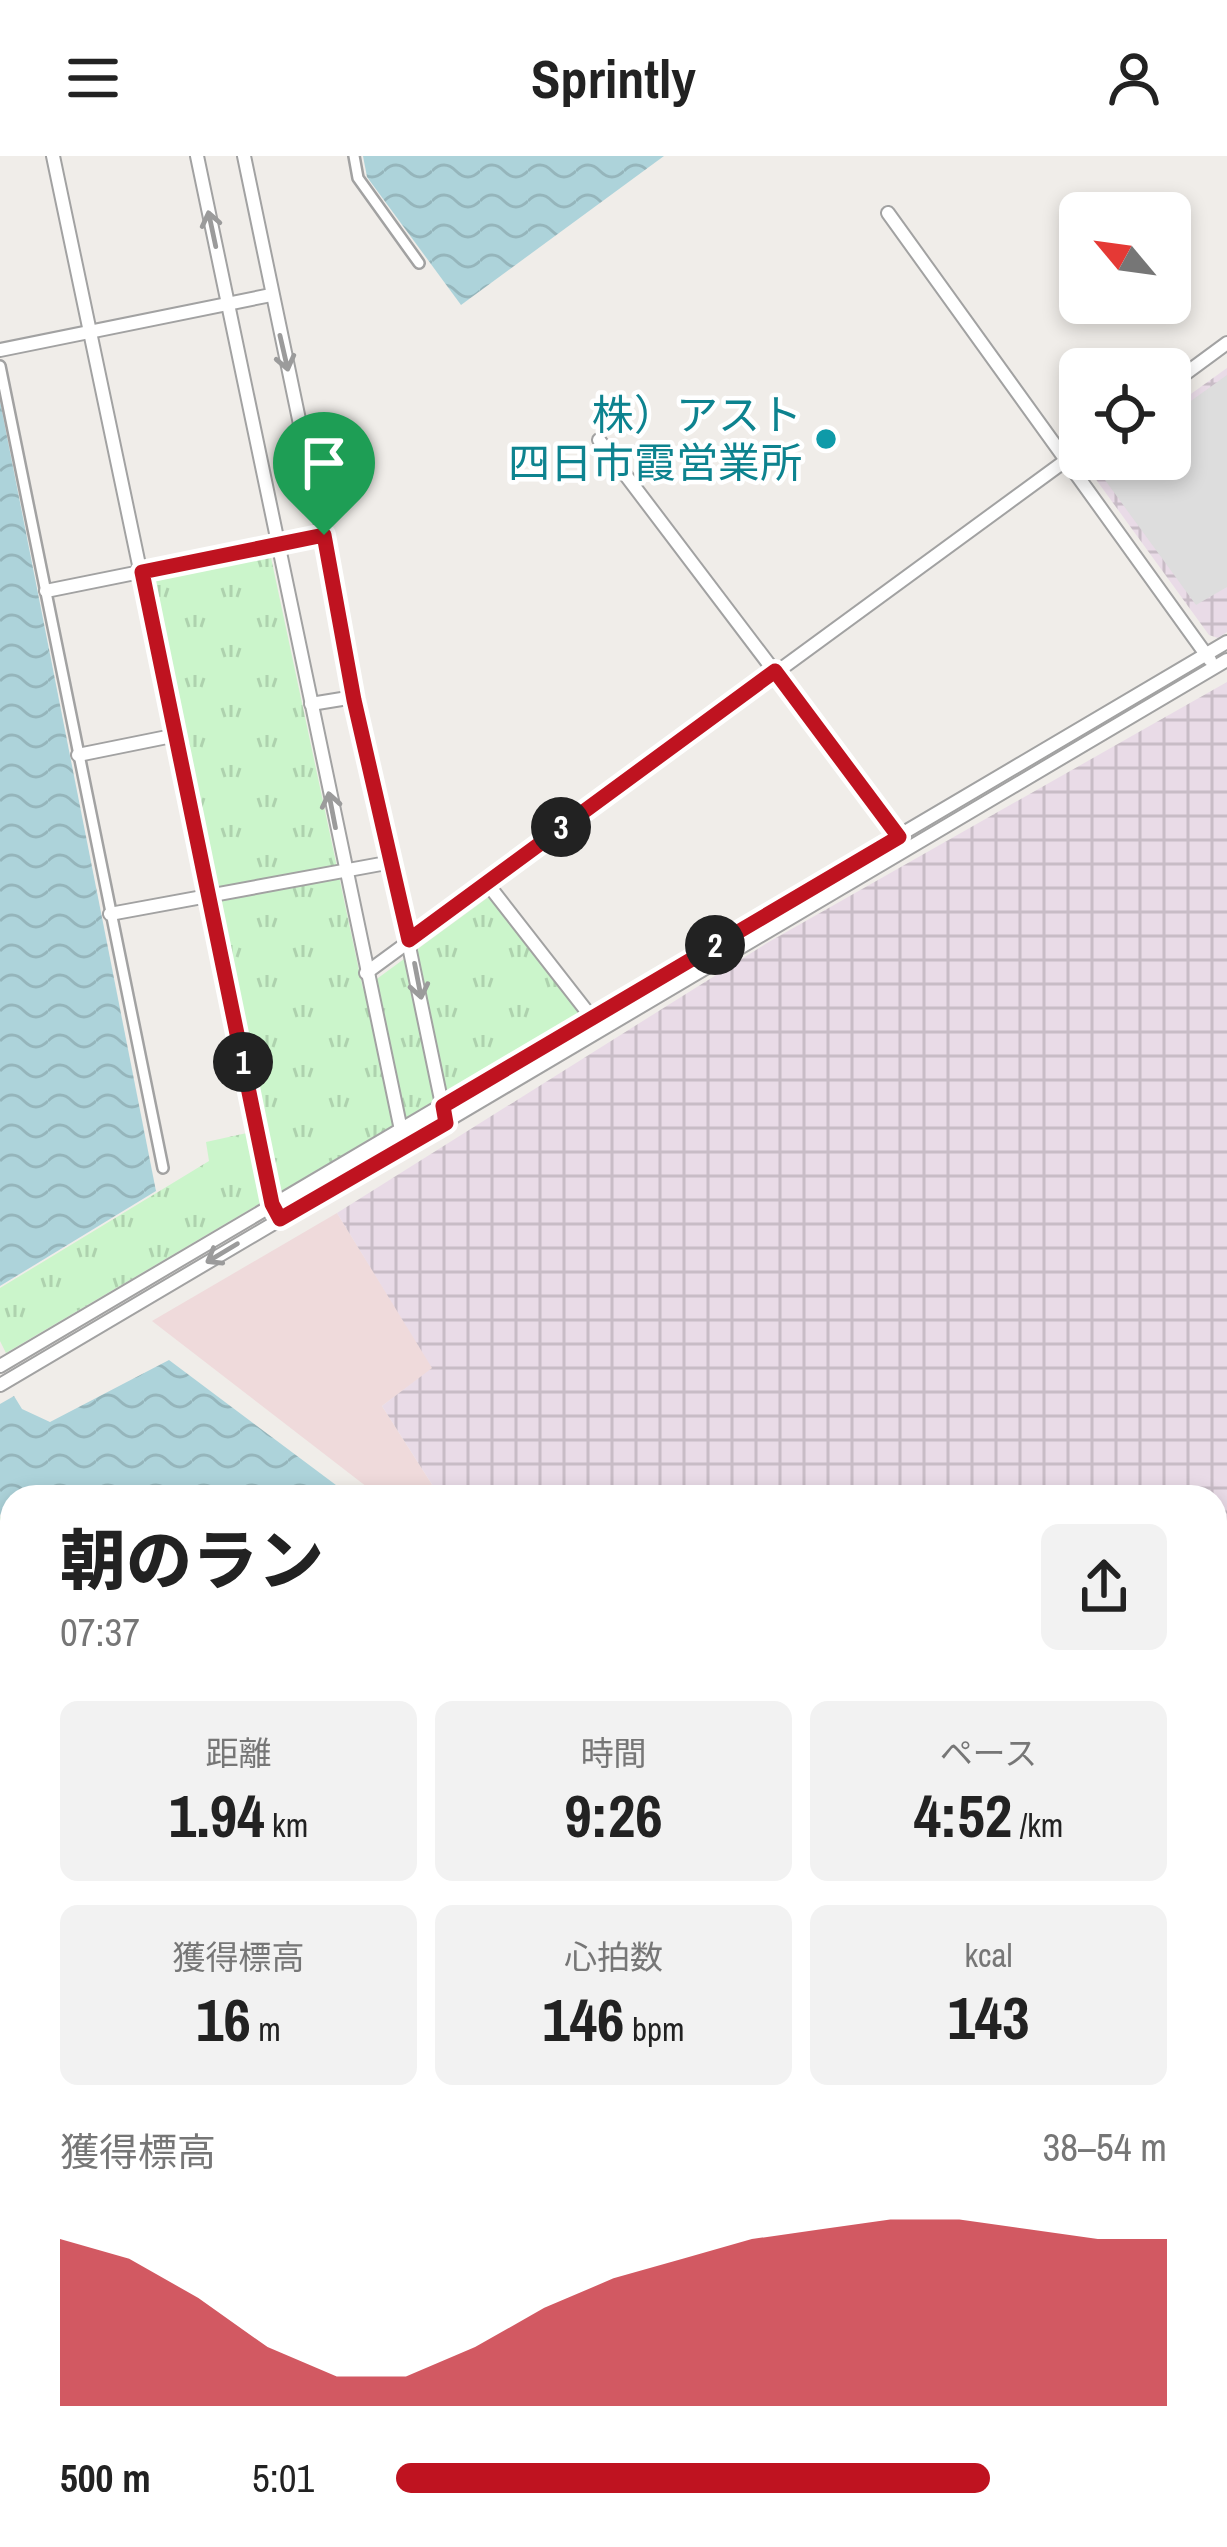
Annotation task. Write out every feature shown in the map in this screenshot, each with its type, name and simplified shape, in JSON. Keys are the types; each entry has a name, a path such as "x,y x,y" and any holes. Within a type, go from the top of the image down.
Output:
{"street":[{"path":"53,156 272,1204 280,1219"},
{"path":"197,156 401,1130"},
{"path":"244,156 446,1123"},
{"path":"354,156 358,178 418,263"},
{"path":"888,213 1059,448"},
{"path":"0,350 271,295"},
{"path":"1191,370 1227,344"},
{"path":"0,366 163,1168"},
{"path":"599,440 903,842"},
{"path":"366,973 1059,465"},
{"path":"0,1366 592,1018 1221,664 1206,655 1082,480"},
{"path":"46,591 324,535"},
{"path":"0,1385 446,1123 1227,642"},
{"path":"310,704 354,697"},
{"path":"78,755 177,735"},
{"path":"110,914 392,862"},
{"path":"485,882 592,1018"},
{"path":"401,1130 446,1123"}],"shaded area":[{"path":"1227,368 1227,632 1218,638 1209,635 1096,480 1191,480 1191,394"},
{"path":"1227,375 1227,587 1196,605 1105,480 1191,480 1191,401"},
{"path":"1227,682 1227,1485 432,1485 382,1406 432,1368 337,1213 767,943"},
{"path":"337,1213 433,1368 382,1406 432,1485 364,1485 152,1321"}],"green space":[{"path":"270,553 363,989 490,896 580,1015 6,1353 0,1341 0,1288 209,1161 206,1142 261,1130 153,578"}],"water":[{"path":"363,156 664,156 461,305 367,177"},
{"path":"0,401 156,1191 0,1286"},
{"path":"169,1360 336,1485 0,1485 0,1404 14,1396 22,1409 50,1422"}],"place":[{"name":"株）アスト 四日市霞営業所","path":"826,439"}],"route":[{"path":"324,535 354,700 409,940 775,671 899,837 443,1106 446,1123 280,1219 272,1204 142,572 324,535"}]}
